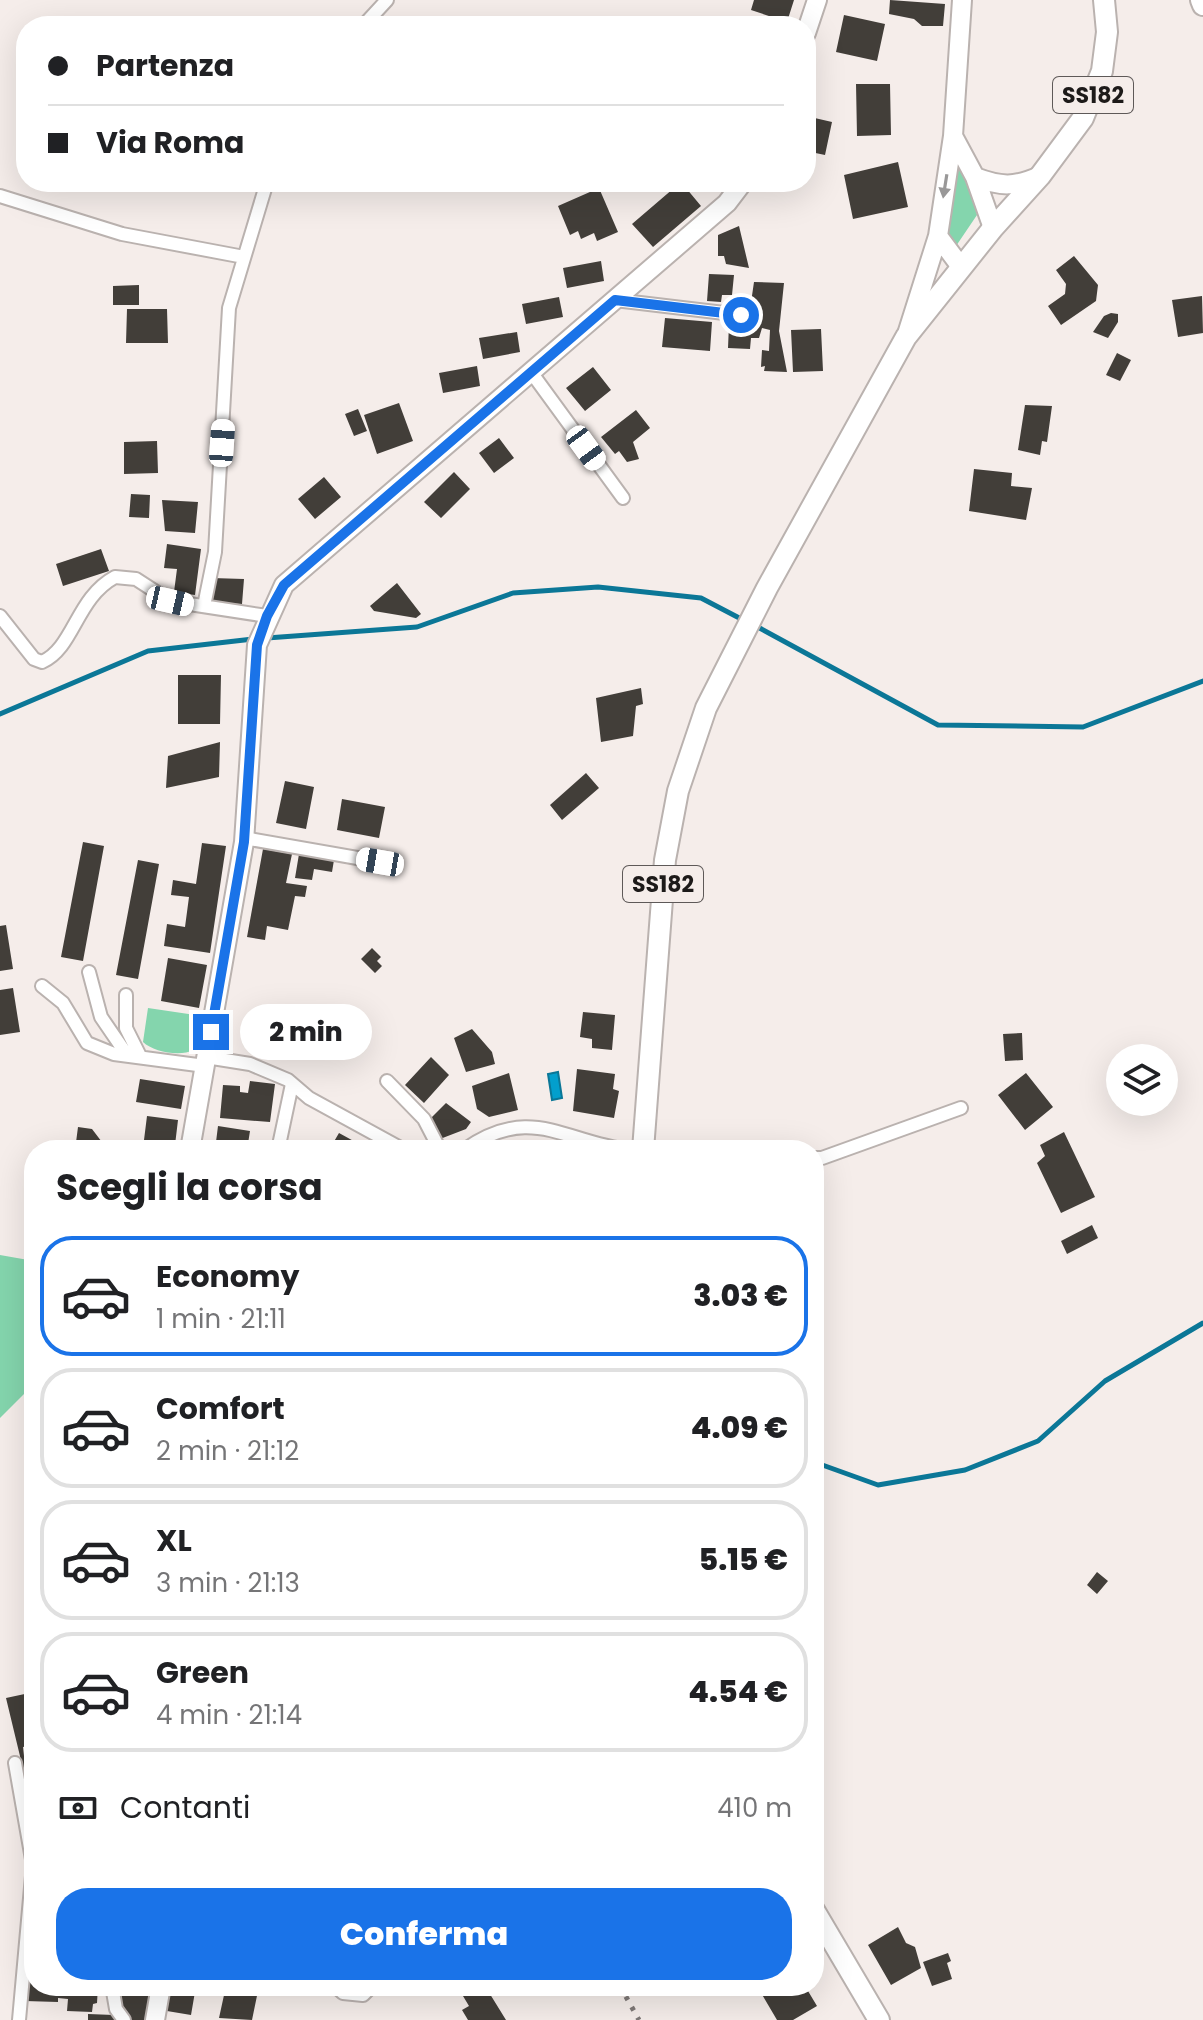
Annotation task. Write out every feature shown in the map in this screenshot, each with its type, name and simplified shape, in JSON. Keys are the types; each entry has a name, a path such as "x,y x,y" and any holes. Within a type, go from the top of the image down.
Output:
{"main road":[{"name":"SS182","path":"644,1140 665,860 678,791 706,708 754,613 906,337 993,228 1040,176 1083,118 1102,71 1107,32 1104,0"},
{"path":"824,1927 879,2020"}],"street":[{"path":"372,16 387,0"},
{"path":"906,337 938,236 953,136 962,0"},
{"path":"953,136 975,177 993,228"},
{"path":"975,177 997,186 1016,186 1040,176"},
{"path":"204,606 215,552 229,308 264,192"},
{"path":"192,1140 244,838 262,629 284,585 727,203 735,192"},
{"path":"0,196 122,234 244,257"},
{"path":"938,236 961,267"},
{"path":"615,300 741,315"},
{"path":"531,372 623,498"},
{"path":"0,616 34,659 42,662 51,658 61,646 90,596 115,577 136,579 170,601 204,606 262,629"},
{"path":"244,838 380,862"},
{"path":"89,972 101,1017 127,1055"},
{"path":"42,986 63,1003 87,1043 127,1055 250,1064 292,1084 309,1098 386,1140"},
{"path":"126,995 126,1028 140,1056"},
{"path":"387,1081 424,1119 435,1140"},
{"path":"280,1140 292,1084"},
{"path":"824,1157 961,1108"},
{"path":"483,1140 520,1128 544,1127 587,1140"},
{"path":"15,1763 24,1809"},
{"path":"19,2020 24,1992"},
{"path":"114,1996 116,2009 124,2020"},
{"path":"158,2019 160,1996"}],"green space":[{"path":"955,161 970,183 977,215 954,249 942,233"},
{"path":"148,1008 202,1016 193,1050 167,1052 143,1042"},
{"path":"0,1255 24,1259 24,1394 0,1418"}],"water":[{"path":"558,1072 562,1098 552,1100 548,1074"}],"building":[{"path":"754,0 794,0 789,16 769,16 751,10"},
{"path":"890,0 945,4 943,26 922,26 914,19 889,14"},
{"path":"844,15 885,24 877,61 836,52"},
{"path":"856,84 890,84 891,135 857,136"},
{"path":"816,118 832,122 825,155 816,153"},
{"path":"898,162 908,207 853,219 844,175"},
{"path":"590,192 601,192 618,232 597,241 594,233 581,239 578,231 570,235 558,206"},
{"path":"669,192 689,192 701,206 653,247 632,224"},
{"path":"739,226 749,268 726,264 724,256 718,256 718,235"},
{"path":"1074,256 1098,285 1096,301 1061,325 1048,306 1065,294 1066,284 1056,270"},
{"path":"601,261 604,281 567,288 563,268"},
{"path":"709,274 734,275 732,295 722,295 721,302 707,301"},
{"path":"754,282 784,283 779,331 787,372 764,371 765,366 761,367 762,350 769,351 770,330 762,328 759,338 751,338 750,349 728,348 729,324 748,323"},
{"path":"139,285 139,305 113,305 113,286"},
{"path":"1202,296 1203,333 1178,337 1172,300"},
{"path":"559,297 563,317 526,324 522,304"},
{"path":"127,309 167,309 168,343 126,343"},
{"path":"1118,314 1118,322 1108,338 1093,332 1104,316"},
{"path":"665,318 712,322 710,351 662,347"},
{"path":"821,329 823,371 793,372 791,330"},
{"path":"517,332 520,352 483,359 479,338"},
{"path":"1117,353 1131,360 1120,381 1106,375"},
{"path":"477,366 480,386 443,393 439,373"},
{"path":"593,367 611,390 585,411 566,388"},
{"path":"399,403 413,441 377,454 364,415"},
{"path":"1025,405 1052,406 1047,442 1042,441 1040,455 1018,450"},
{"path":"358,409 367,431 354,436 345,414"},
{"path":"636,410 650,428 633,442 639,459 627,462 619,451 615,454 601,437"},
{"path":"499,438 514,458 494,473 479,453"},
{"path":"157,441 158,473 124,474 124,442"},
{"path":"974,469 1012,473 1011,486 1032,488 1026,520 969,511"},
{"path":"454,472 470,489 441,518 424,502"},
{"path":"324,477 341,497 315,519 298,499"},
{"path":"131,494 150,495 149,518 129,517"},
{"path":"162,500 198,502 195,533 165,531"},
{"path":"167,544 201,549 195,595 174,592 177,569 164,568"},
{"path":"101,549 109,571 63,586 56,564"},
{"path":"212,578 244,579 242,604 211,603"},
{"path":"397,583 421,614 416,618 374,611 370,606"},
{"path":"178,675 221,675 220,724 178,724"},
{"path":"641,688 643,704 636,706 633,736 601,742 596,698"},
{"path":"220,742 219,777 166,788 168,756"},
{"path":"586,773 599,788 562,820 550,805"},
{"path":"285,781 314,787 306,829 276,823"},
{"path":"342,799 385,807 379,838 337,830"},
{"path":"83,842 104,846 83,961 61,957"},
{"path":"202,843 226,846 210,953 164,946 167,924 185,927 189,897 171,895 173,880 196,884"},
{"path":"263,849 292,854 286,883 307,886 305,897 295,896 288,930 267,926 265,940 247,937"},
{"path":"299,854 334,860 332,872 314,869 312,880 295,878"},
{"path":"138,860 159,864 138,979 116,975"},
{"path":"6,925 13,969 0,971 0,926"},
{"path":"372,948 381,957 377,961 382,966 375,973 361,959"},
{"path":"168,958 207,965 199,1008 161,1001"},
{"path":"13,988 20,1032 0,1035 0,990"},
{"path":"583,1012 615,1015 612,1050 592,1048 592,1039 580,1037"},
{"path":"472,1029 492,1052 495,1064 466,1072 454,1038"},
{"path":"1022,1033 1023,1060 1005,1061 1003,1034"},
{"path":"431,1057 449,1075 424,1103 405,1085"},
{"path":"577,1069 615,1074 613,1089 619,1091 614,1118 573,1111"},
{"path":"509,1073 518,1110 489,1117 477,1109 472,1086"},
{"path":"1026,1073 1053,1107 1025,1130 998,1095"},
{"path":"140,1079 185,1086 181,1109 136,1102"},
{"path":"250,1081 275,1084 270,1122 220,1118 223,1085 240,1086 240,1092 248,1093"},
{"path":"446,1103 471,1122 466,1129 440,1139 430,1119"},
{"path":"147,1116 178,1120 176,1140 144,1140"},
{"path":"218,1126 250,1131 249,1140 216,1140"},
{"path":"78,1127 92,1129 100,1140 76,1140"},
{"path":"1064,1132 1095,1197 1061,1213 1037,1163 1045,1156 1040,1145"},
{"path":"339,1133 352,1140 335,1140"},
{"path":"1092,1225 1098,1238 1067,1254 1061,1241"},
{"path":"1097,1572 1108,1581 1097,1594 1087,1585"},
{"path":"24,1694 24,1773 6,1698"},
{"path":"898,1927 906,1943 915,1947 921,1968 891,1985 868,1945"},
{"path":"948,1953 951,1961 947,1963 952,1979 932,1986 923,1962"},
{"path":"26,1996 97,1996 92,2012 67,2011 68,1999 58,1998 58,2002 25,2001"},
{"path":"117,1996 152,1996 148,2020 127,2020 119,2008"},
{"path":"169,1996 194,1996 191,2015 167,2011"},
{"path":"224,1996 257,1996 252,2020 219,2018"},
{"path":"463,1996 491,1996 506,2020 468,2020 462,2010 469,2006"},
{"path":"763,1996 811,1996 817,2006 793,2020 777,2020"},
{"path":"88,2014 114,2015 115,2020 88,2020"}],"waterway":[{"path":"267,638 417,627 513,593 598,587 701,598 745,621"},
{"path":"754,625 938,725 1083,727 1203,681"},
{"path":"0,714 148,651 253,639"},
{"path":"824,1466 878,1485 965,1470 1038,1441 1105,1381 1203,1323"}],"railway":[{"path":"626,1996 639,2020"}],"route":[{"path":"211,1032 244,842 257,645 267,616 284,585 615,300 741,315"}]}
